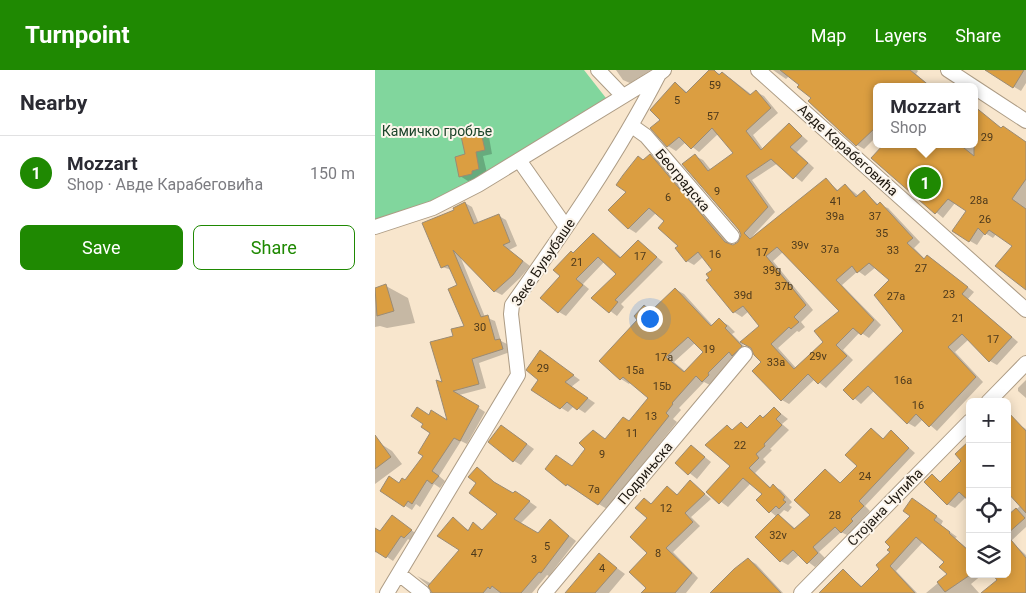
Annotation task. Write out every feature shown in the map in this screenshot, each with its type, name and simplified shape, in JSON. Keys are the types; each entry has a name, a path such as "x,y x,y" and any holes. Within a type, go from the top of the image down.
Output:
{"street":[{"path":"598,70 623,96"},
{"name":"Авде Карабеговића","path":"759,70 1026,310"},
{"path":"948,70 968,83"},
{"path":"375,227 433,208 479,185 661,72"},
{"name":"Зеке Буљубаше","path":"387,593 518,375 511,314 512,305 567,227 632,126 661,72"},
{"path":"978,90 1026,121"},
{"name":"Београдска","path":"632,126 646,136 732,236"},
{"path":"519,160 567,227"},
{"name":"Подрињска","path":"545,593 745,354"},
{"path":"992,398 1026,363"},
{"name":"Стојана Чупића","path":"801,593 966,425"},
{"path":"399,574 423,593"}],"green space":[{"name":"Камичко гробље","path":"375,70 584,70 613,107 437,201 375,229"}],"building":[{"path":"709,70 714,70 719,75 722,72 750,95 756,90 771,108 746,131 761,150 789,123 802,136 790,147 808,163 793,179 771,159 746,176 768,207 744,233 750,239 826,178 837,191 845,184 856,197 864,190 877,205 880,202 913,238 907,243 924,259 927,255 968,287 962,294 1012,337 989,362 962,334 948,347 976,377 929,427 916,414 907,424 868,386 853,400 843,390 903,331 874,295 889,280 869,263 857,273 852,266 836,280 874,320 861,335 853,328 836,345 847,356 818,384 808,374 781,401 752,371 761,362 754,355 751,348 740,342 759,326 743,306 733,313 706,280 709,278 706,274 712,270 698,252 686,262 675,248 678,246 658,228 664,221 649,208 628,229 608,210 626,192 616,185 623,175 638,156 643,160 650,154 725,242 733,245 738,242 741,235 739,230 682,164 695,154 708,171 733,153 712,128 691,149 679,137 667,147 650,128 660,120 650,110 675,82 686,93","holes":["777,247 839,311 814,331 823,342 794,369 771,344 789,327 791,329 799,322 794,317 806,305 766,256"]},
{"path":"780,70 910,70 926,83 873,83 873,130 856,146 808,101 811,98 797,87 799,85"},
{"path":"985,70 1024,70 1013,88"},
{"path":"978,109 1001,128 1003,126 1026,142 1026,179 1012,199 1026,209 1026,290 995,266 1012,246 989,230 985,235 978,228 969,242 952,231 966,211 948,199 935,214 871,158 880,148 964,148 974,156 974,148 978,148"},
{"path":"481,132 485,150 476,152 479,169 472,171 472,174 459,177 455,157 465,154 461,136"},
{"path":"465,202 474,224 499,214 510,242 503,245 523,261 513,275 494,292 453,250 481,317 488,315 495,340 500,339 503,349 472,359 479,384 453,391 479,406 460,441 454,438 432,471 439,476 432,484 427,480 412,504 408,501 404,507 380,491 389,476 399,483 402,478 405,480 423,456 418,453 430,433 421,427 423,424 411,416 417,407 429,415 431,410 447,420 436,380 442,382 430,342 453,336 451,329 464,326 448,289 457,285 448,265 441,268 422,223 454,210 453,208"},
{"path":"593,233 620,258 638,240 657,257 615,300 618,302 609,313 591,298 616,274 598,257 576,279 583,285 558,313 540,298 560,276 553,270 571,251 573,253"},
{"path":"386,284 394,311 377,316 375,288"},
{"path":"675,288 711,326 719,318 727,326 725,328 742,346 732,356 729,352 708,373 709,375 702,382 696,376 672,403 666,413 669,416 598,505 567,484 566,486 545,469 556,455 572,466 585,449 579,443 593,430 605,439 623,417 629,421 648,398 623,377 620,380 599,361 637,320 634,316 644,305 651,311","holes":["688,337 703,352 684,372 666,357"]},
{"path":"540,350 574,375 565,382 588,398 577,410 567,402 560,409 531,390 538,380 526,370"},
{"path":"774,407 781,414 776,419 782,425 756,454 759,458 749,468 770,488 773,484 785,497 783,500 786,502 779,509 776,506 769,513 756,500 762,494 743,478 719,504 706,492 730,466 705,445 727,425 732,430 741,422 747,428 760,415 763,418"},
{"path":"1011,415 1026,431 1026,513 1011,496"},
{"path":"501,425 527,444 513,462 488,442"},
{"path":"871,428 883,439 891,430 909,448 859,501 864,506 851,519 853,521 841,533 835,527 813,547 818,553 807,564 793,550 780,562 755,537 778,514 794,529 810,515 794,500 825,469 840,483 857,466 845,455"},
{"path":"375,435 391,457 375,469"},
{"path":"966,444 966,498 959,492 947,505 924,482 932,474 940,482 961,461 955,454"},
{"path":"691,445 705,457 688,475 675,463"},
{"path":"477,467 494,482 513,493 515,491 530,501 514,519 538,533 550,519 569,536 541,573 539,572 521,593 501,593 492,586 490,589 488,587 483,593 432,593 428,586 459,550 437,536 453,517 468,531 473,522 482,530 497,514 469,493 476,483 468,477"},
{"path":"690,480 705,494 685,513 693,522 666,548 692,573 675,593 641,593 646,588 629,572 647,553 630,537 647,518 635,508 644,498 651,504 667,486 677,495"},
{"path":"912,498 937,516 934,520 950,532 966,548 966,578 945,592 937,582 947,574 939,567 944,562 916,537 890,566 915,593 819,593 843,569 861,587 879,569 876,565 890,552 887,550 890,547 885,542 910,516 903,511"},
{"path":"1016,508 1025,518 1011,530 1011,512"},
{"path":"392,515 412,530 404,538 401,536 386,558 375,551 375,528 380,531"},
{"path":"1011,540 1026,558 1026,593 981,593 997,580 995,578 1011,578"},
{"path":"599,553 617,568 595,593 565,593"},
{"path":"748,558 781,593 710,593 734,569"}],"place":[{"name":"Mozzart","path":"925,183"}]}
